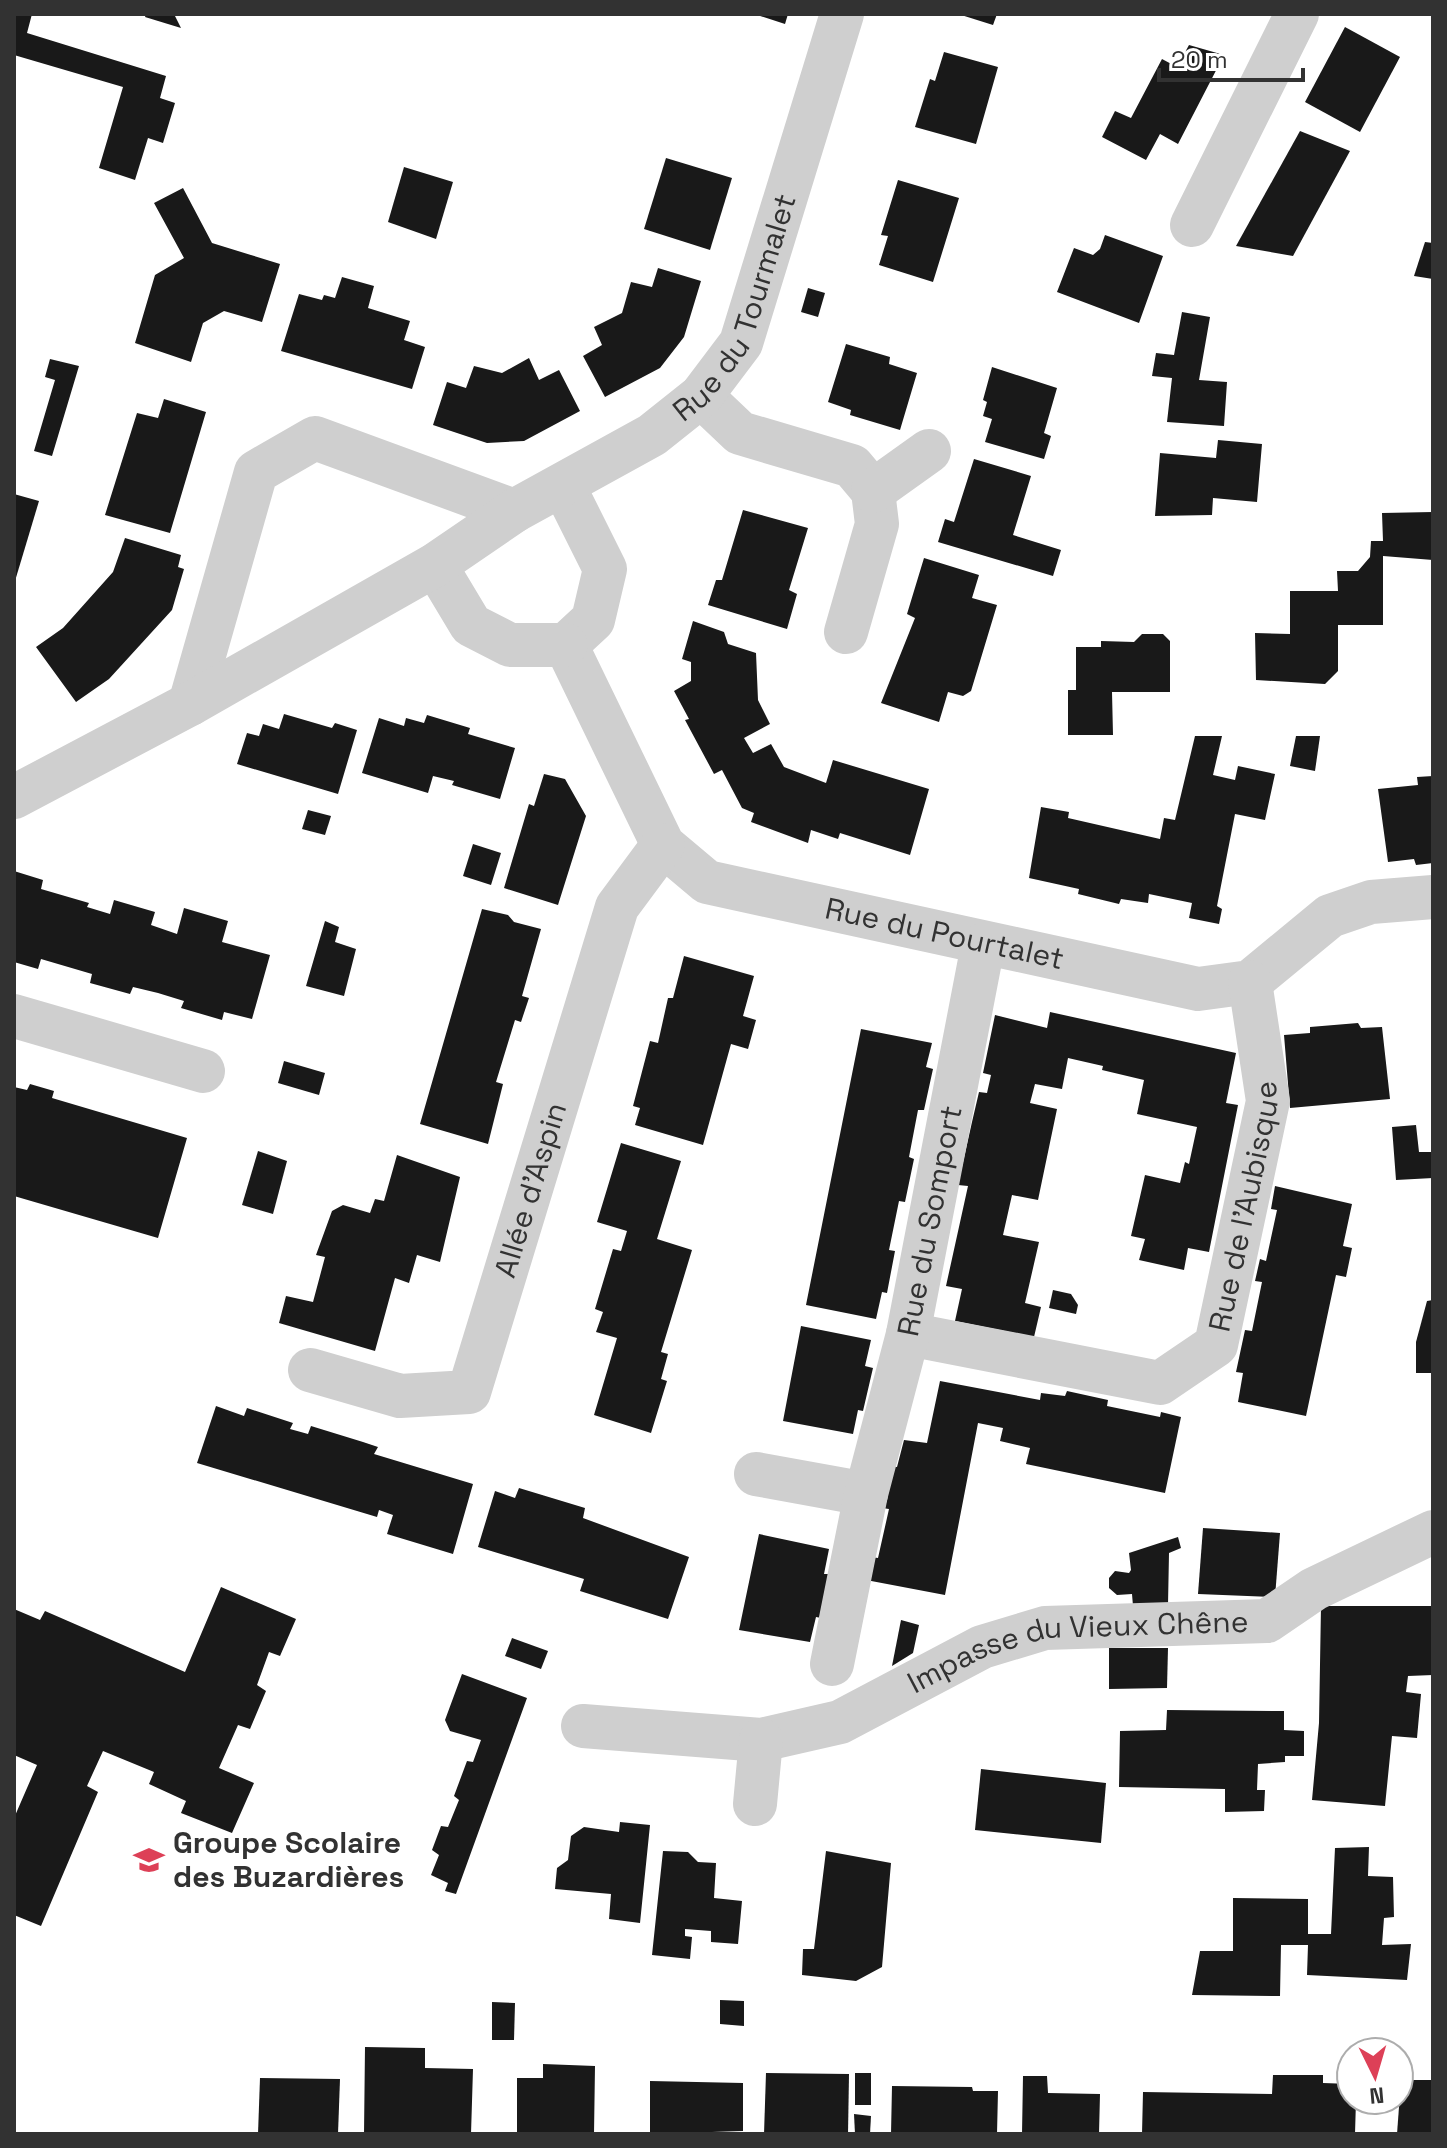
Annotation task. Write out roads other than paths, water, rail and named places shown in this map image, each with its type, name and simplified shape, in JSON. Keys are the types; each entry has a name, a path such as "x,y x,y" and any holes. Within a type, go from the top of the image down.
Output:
{"street":[{"name":"Rue du Tourmalet","path":"14,797 190,704 435,565 514,511 652,435 701,396 741,343 842,14"},
{"path":"1192,225 1297,14"},
{"path":"701,396 740,433 852,466 873,491 877,524 846,632"},
{"path":"190,704 256,472 315,438 514,511"},
{"path":"873,491 929,451"},
{"path":"435,565 471,625 510,645 566,645 593,620 605,569 563,485"},
{"name":"Rue du Pourtalet","path":"566,645 663,845 707,882 983,945 1198,989 1250,982"},
{"name":"Allée d'Aspin","path":"310,1370 400,1396 469,1392 617,907 663,845"},
{"path":"1250,982 1330,916 1371,902 1433,897"},
{"name":"Rue du Somport","path":"832,1664 866,1494 908,1334 983,945"},
{"name":"Rue de l'Aubisque","path":"908,1334 1160,1383 1216,1345 1268,1101 1250,982"},
{"path":"14,1016 203,1071"},
{"path":"756,1474 866,1494"},
{"name":"Impasse du Vieux Chêne","path":"583,1726 761,1740 840,1722 982,1647 1045,1628 1267,1621 1314,1589 1433,1532"},
{"path":"755,1804 761,1740"}],"place":[{"name":"Groupe Scolaire des Buzardières","path":"149,1860"}]}
